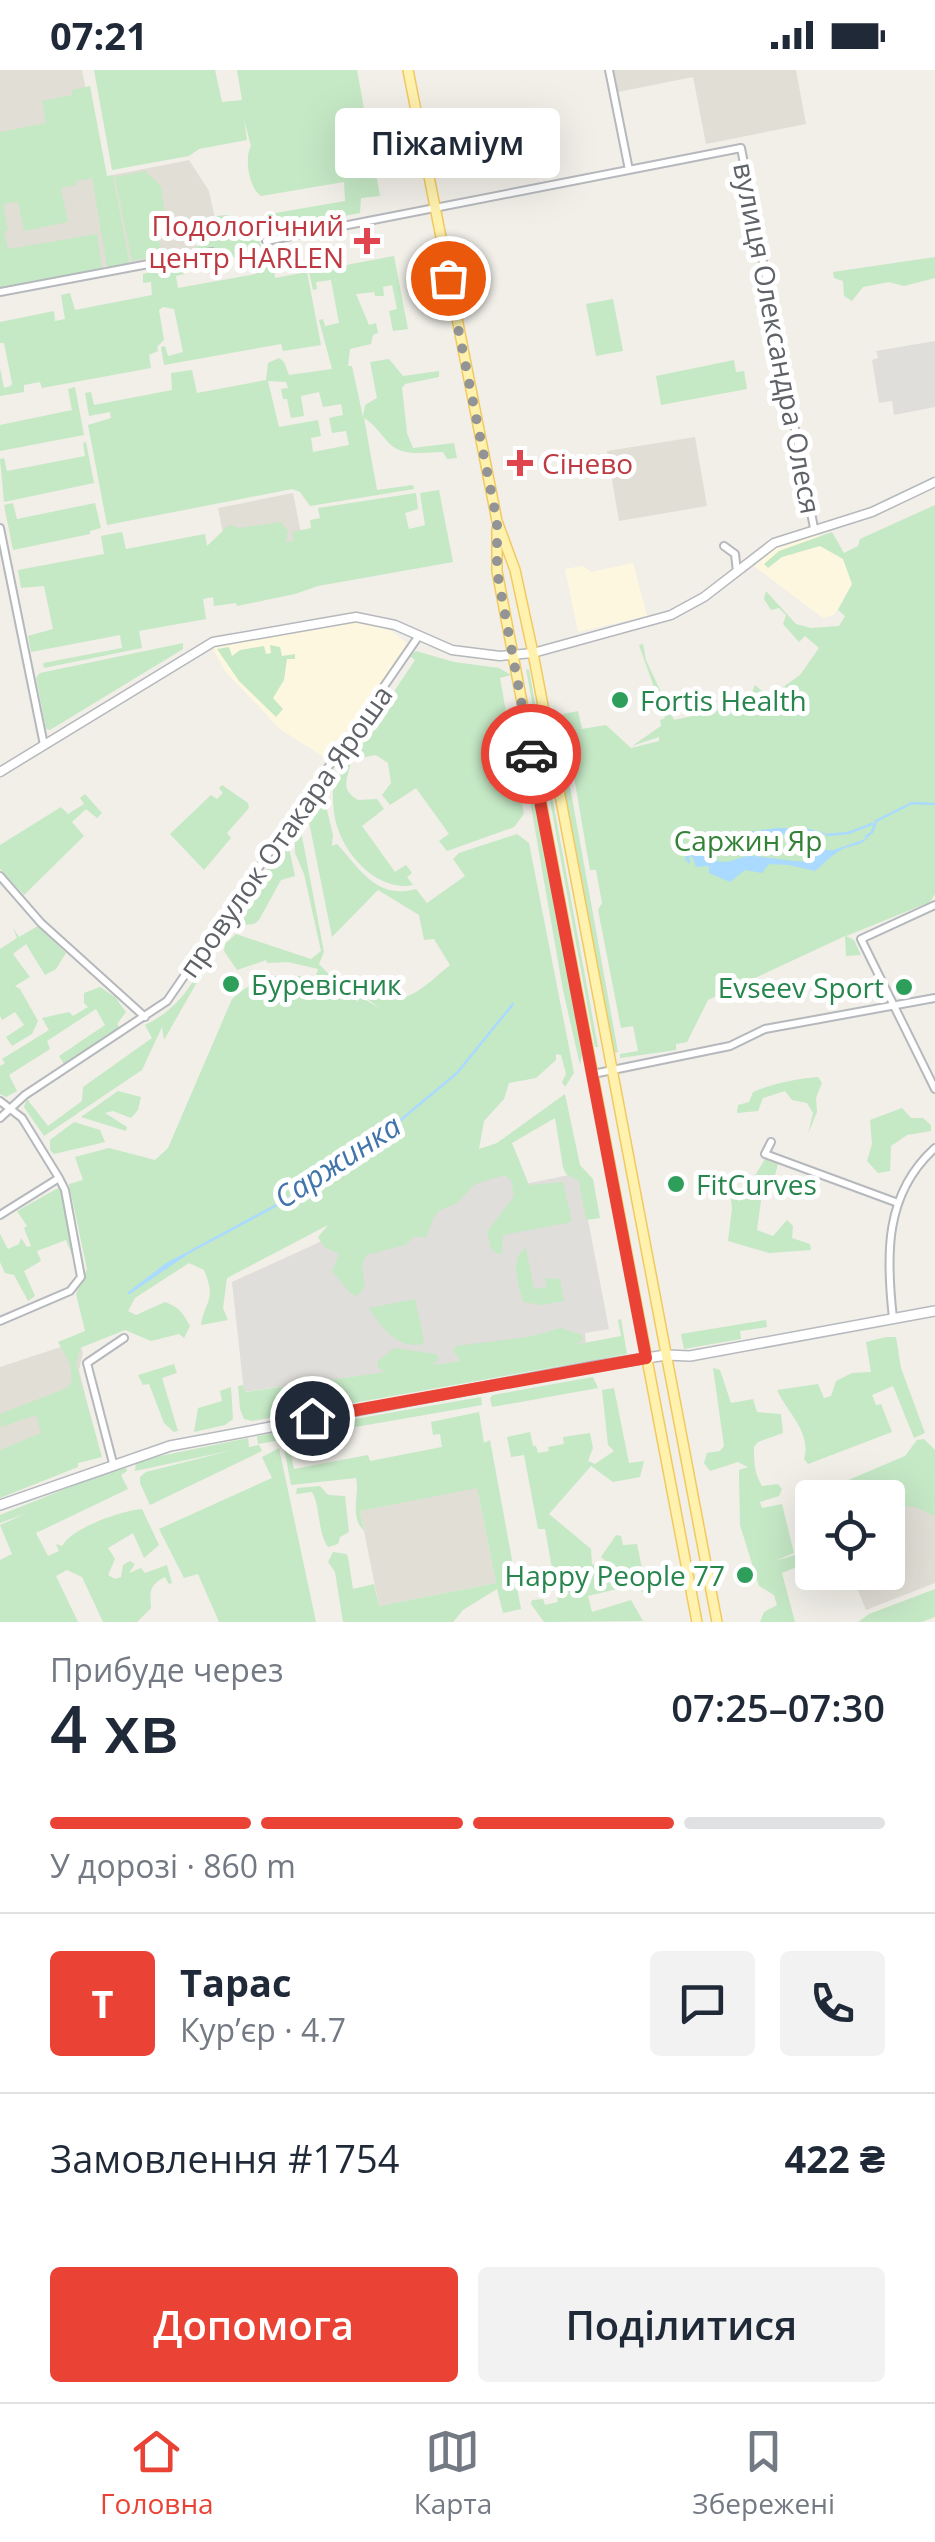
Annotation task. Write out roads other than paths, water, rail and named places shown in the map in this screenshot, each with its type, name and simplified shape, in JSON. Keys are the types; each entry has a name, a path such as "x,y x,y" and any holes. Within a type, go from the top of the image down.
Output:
{"main road":[{"path":"408,70 497,521 515,570 532,652 717,1622"},
{"path":"497,521 497,571 697,1622"},
{"path":"0,1505 152,1450 238,1432 646,1358 690,1356 935,1310"}],"street":[{"path":"266,241 629,170 609,70"},
{"name":"вулиця Олександра Олеся","path":"629,170 741,148 814,528"},
{"path":"0,292 212,252"},
{"path":"0,772 213,642 356,617 395,625 452,650 513,656 532,652 672,615 704,597 774,542 872,512 935,482"},
{"path":"0,528 44,745"},
{"path":"724,546 734,554 737,572"},
{"name":"провулок Отакара Яроша","path":"0,1118 25,1095 167,1001 418,637"},
{"path":"0,876 41,924 145,1017"},
{"path":"935,905 861,938 935,1088"},
{"path":"593,1074 730,1046 764,1029 935,998"},
{"path":"0,1101 22,1118 59,1178 68,1204 81,1277 70,1291 0,1321"},
{"path":"770,1142 765,1154 898,1203"},
{"path":"893,1318 887,1255 898,1203 916,1169 935,1148"},
{"path":"0,1215 59,1178"},
{"path":"113,1463 86,1363 124,1338"}],"water":[{"path":"806,828 831,835 798,831 757,841 744,839 741,844 725,846 715,860 726,862 753,856 810,861 811,866 811,860 824,850 868,838 839,851 815,871 769,864 762,873 745,870 730,882 709,873 709,866 696,867 691,853 701,852 704,841 710,837"}],"waterway":[{"name":"Саржинка","path":"866,837 876,821 912,803 935,804"},
{"name":"Саржинка","path":"827,835 848,833 872,824"},
{"name":"Саржинка","path":"688,858 689,862 686,858 691,855"},
{"name":"Саржинка","path":"186,1254 129,1293 167,1264 316,1184 366,1149 457,1073 513,1004"}],"place":[{"name":"Подологічний центр HARLEN","path":"367,241"},
{"name":"Піжаміум","path":"448,278"},
{"name":"Сінево","path":"520,463"},
{"name":"Fortis Health","path":"620,700"},
{"name":"Буревісник","path":"231,984"},
{"name":"Evseev Sport","path":"904,987"},
{"name":"FitCurves","path":"676,1184"},
{"name":"Happy People 77","path":"745,1575"}],"park label":[{"name":"Саржин Яр","path":"748,840"}]}
